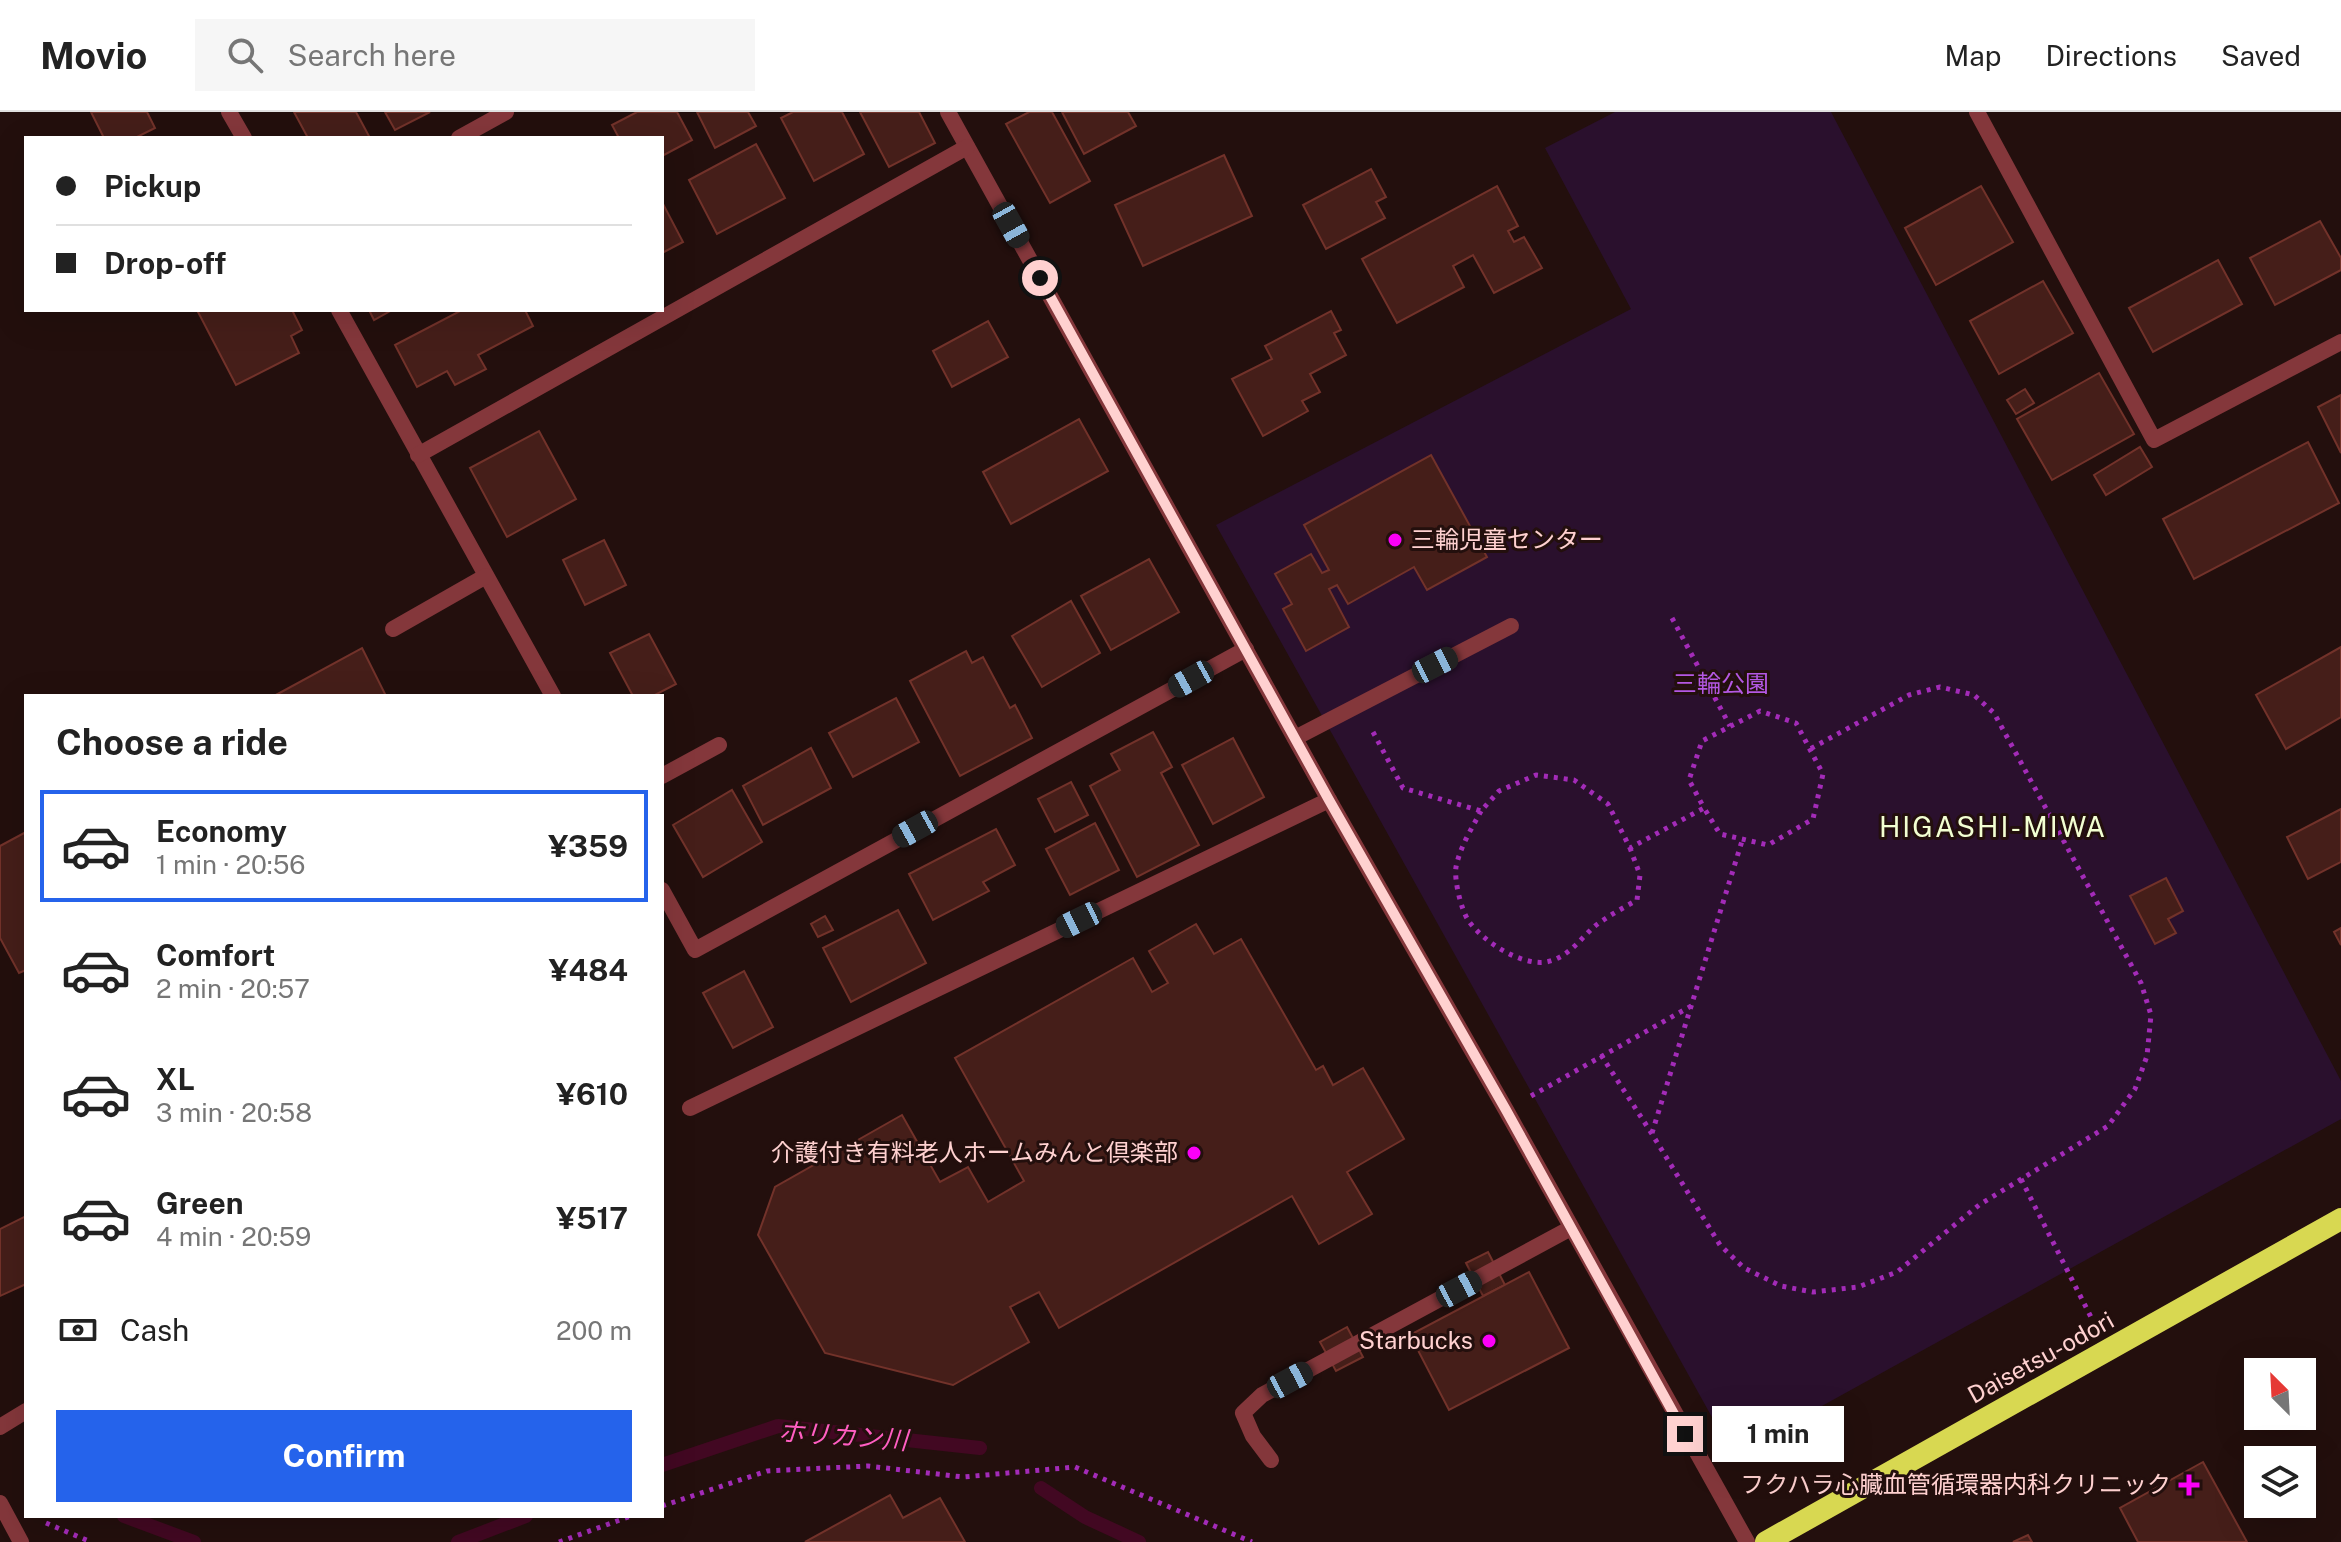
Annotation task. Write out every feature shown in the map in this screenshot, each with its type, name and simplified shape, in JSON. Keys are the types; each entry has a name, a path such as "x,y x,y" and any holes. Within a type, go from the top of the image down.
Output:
{"highway":[{"name":"Daisetsu-odori","path":"1766,1542 2341,1219"}],"street":[{"path":"229,112 243,136"},
{"path":"463,136 506,112"},
{"path":"948,112 1329,800 1747,1542"},
{"path":"1977,112 2154,440 2341,342"},
{"path":"418,455 967,147"},
{"path":"340,312 552,694"},
{"path":"393,629 486,576"},
{"path":"1295,738 1511,626"},
{"path":"664,894 695,950 1246,649"},
{"path":"664,775 719,745"},
{"path":"690,1108 1329,800"},
{"path":"1271,1460 1253,1436 1243,1413 1262,1395 1571,1228"},
{"path":"0,1427 24,1412"},
{"path":"0,1503 21,1542"}],"path":[{"path":"1672,618 1730,727"},
{"path":"1601,1055 1720,1245 1744,1268 1781,1286 1813,1292 1858,1287 1897,1272 1979,1205 2108,1126 2135,1089 2147,1056 2151,1015 2141,983 1994,713 1974,695 1940,687 1909,695 1810,749"},
{"path":"1359,705 1403,788 1481,811"},
{"path":"1760,711 1796,723 1823,774 1813,819 1768,845 1720,834 1689,780 1702,741 1730,727 1760,711"},
{"path":"1536,775 1574,780 1608,804 1640,875 1637,900 1596,926 1565,955 1546,962 1525,961 1500,950 1468,920 1458,890 1456,868 1481,811 1499,791 1536,775"},
{"path":"1630,848 1704,808"},
{"path":"1652,1134 1742,840"},
{"path":"1506,1110 1693,1005"},
{"path":"2021,1179 2107,1350"},
{"path":"664,1505 767,1471 868,1466 963,1477 1075,1467 1252,1542"},
{"path":"559,1542 625,1518"},
{"path":"42,1521 91,1542"}],"green space":[{"name":"三輪公園","path":"1615,112 1831,112 2341,1081 2341,1119 1733,1455 1216,525 1631,309 1545,148"}],"building":[{"path":"91,112 147,112 155,128 139,136 103,136"},
{"path":"294,112 356,112 369,136 307,136"},
{"path":"385,112 430,112 395,130"},
{"path":"637,112 677,112 692,140 664,155 664,136 618,136 612,125"},
{"path":"697,112 748,112 756,126 715,148"},
{"path":"793,112 842,112 864,154 814,181 781,118"},
{"path":"860,112 919,112 935,143 889,167"},
{"path":"1029,112 1052,112 1090,181 1050,203 1006,124"},
{"path":"1062,112 1128,112 1136,126 1084,154"},
{"path":"756,144 785,198 717,234 689,180"},
{"path":"1224,155 1252,216 1143,266 1115,205"},
{"path":"1371,169 1386,197 1376,202 1385,218 1326,249 1303,205"},
{"path":"1497,186 1518,226 1508,231 1514,242 1524,237 1542,268 1494,293 1473,255 1453,266 1464,287 1397,323 1362,259"},
{"path":"1981,186 2013,242 1936,285 1905,228"},
{"path":"664,206 683,242 664,252"},
{"path":"2320,221 2341,258 2341,270 2275,305 2250,258"},
{"path":"2218,260 2242,304 2153,352 2129,308"},
{"path":"2043,281 2073,333 1999,374 1970,321"},
{"path":"1331,311 1341,330 1334,333 1346,355 1310,374 1320,392 1302,401 1308,411 1263,436 1232,379 1272,359 1265,346"},
{"path":"198,312 293,312 302,330 291,336 299,353 236,385"},
{"path":"370,312 388,312 374,320"},
{"path":"458,312 526,312 533,326 478,355 486,369 455,385 447,371 417,387 395,345"},
{"path":"988,321 1008,357 952,387 933,351"},
{"path":"2099,373 2134,434 2052,480 2017,419"},
{"path":"2025,389 2034,403 2016,414 2007,400"},
{"path":"2341,395 2341,453 2318,407"},
{"path":"1079,419 1108,471 1011,524 983,472"},
{"path":"539,431 576,499 507,537 470,468"},
{"path":"2308,442 2339,503 2194,579 2163,519"},
{"path":"2140,447 2152,467 2106,495 2094,475"},
{"name":"三輪児童センター","path":"1431,455 1487,557 1427,590 1414,567 1348,604 1337,585 1329,589 1349,627 1306,651 1283,609 1292,604 1275,574 1311,554 1322,573 1329,570 1304,525"},
{"path":"604,540 626,585 585,605 563,560"},
{"path":"1149,559 1179,612 1111,650 1081,596"},
{"path":"1071,601 1100,653 1042,687 1012,636"},
{"path":"649,634 676,684 657,694 632,694 610,653"},
{"path":"2341,647 2341,717 2286,749 2256,695"},
{"path":"362,648 385,694 278,694"},
{"path":"966,651 972,663 983,657 1010,708 1015,705 1032,738 960,776 910,681"},
{"path":"896,698 919,742 853,777 829,733"},
{"path":"1153,732 1172,767 1161,773 1199,845 1137,877 1090,786 1120,770 1111,754"},
{"path":"1233,738 1264,797 1213,824 1182,765"},
{"path":"811,748 831,788 763,825 743,786"},
{"path":"1071,782 1088,815 1055,832 1038,799"},
{"path":"732,790 762,842 703,877 673,825"},
{"path":"2341,809 2341,862 2308,879 2287,837"},
{"path":"1095,823 1119,870 1070,895 1046,849"},
{"path":"996,829 1015,865 983,882 989,891 933,920 909,874"},
{"path":"24,833 24,971 19,973 0,938 0,846"},
{"path":"2166,878 2183,911 2168,919 2176,933 2155,944 2130,896"},
{"path":"898,910 926,963 851,1002 823,948"},
{"path":"825,916 833,930 818,937 811,924"},
{"name":"介護付き有料老人ホームみんと倶楽部","path":"1196,924 1214,954 1241,939 1316,1070 1323,1066 1333,1085 1363,1068 1404,1139 1347,1172 1372,1214 1319,1244 1292,1196 1059,1328 1039,1292 1010,1307 1029,1342 953,1385 825,1353 758,1235 775,1187 902,1115 940,1182 968,1167 988,1202 1024,1181 955,1058 1133,958 1152,992 1168,983 1149,951"},
{"path":"2341,928 2341,945 2334,932"},
{"path":"744,971 773,1027 733,1048 703,993"},
{"path":"24,1217 24,1285 0,1296 0,1229"},
{"path":"1488,1252 1505,1285 1483,1296 1466,1263"},
{"name":"Starbucks","path":"1529,1272 1569,1348 1449,1410 1410,1335"},
{"path":"1347,1327 1363,1357 1336,1371 1320,1342"},
{"name":"フクハラ心臓血管循環器内科クリニック","path":"2203,1462 2247,1542 2138,1542 2120,1508"},
{"path":"890,1495 903,1518 940,1498 965,1542 805,1542"},
{"path":"2028,1535 2032,1542 2013,1542"}],"waterway":[{"name":"ホリカン川","path":"664,1464 778,1426 980,1448"},
{"name":"ホリカン川","path":"1041,1488 1085,1517 1139,1542"},
{"name":"ホリカン川","path":"129,1518 194,1542"},
{"name":"ホリカン川","path":"458,1542 521,1518"}],"place":[{"name":"三輪児童センター","path":"1395,540"},
{"name":"介護付き有料老人ホームみんと倶楽部","path":"1194,1153"},
{"name":"Starbucks","path":"1489,1341"},
{"name":"フクハラ心臓血管循環器内科クリニック","path":"2189,1485"}],"district":[{"name":"HIGASHI-MIWA","path":"1993,827"}],"route":[{"path":"1040,278 1685,1434"}]}
